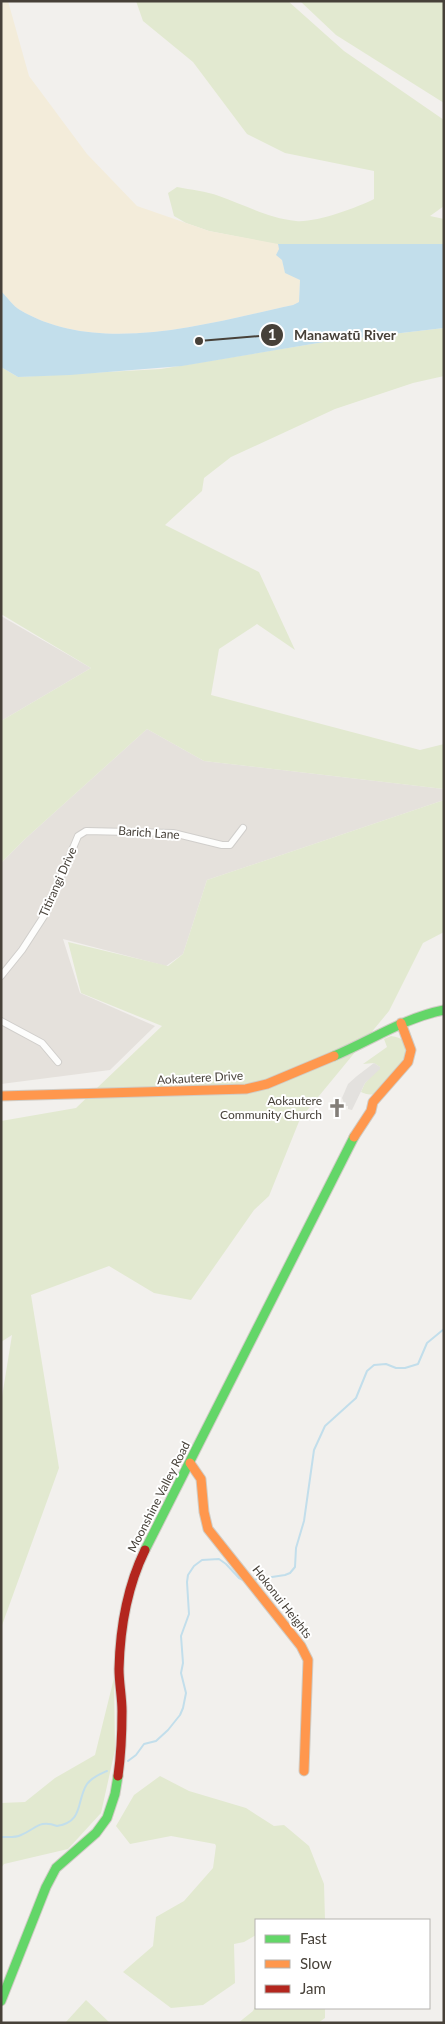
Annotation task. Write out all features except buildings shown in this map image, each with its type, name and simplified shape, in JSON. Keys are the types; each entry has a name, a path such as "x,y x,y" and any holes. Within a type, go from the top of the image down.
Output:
{"main road":[{"name":"Aokautere Drive","path":"1,1096 246,1089 267,1084 341,1053 401,1023 425,1014 444,1010"},
{"name":"Moonshine Valley Road","path":"1,2001 46,1887 56,1868 96,1833 106,1818 115,1794 121,1752 122,1710 119,1671 121,1632 129,1593 141,1559 356,1134 371,1111 373,1102 408,1062 411,1050 401,1023"},
{"name":"Hokonui Heights","path":"190,1462 201,1479 204,1512 208,1529 301,1646 308,1660 304,1771"}],"street":[{"name":"Barich Lane","path":"78,836 86,831 173,832 222,845 230,845 243,828"},
{"name":"Titirangi Drive","path":"1,976 22,950 46,913 78,836"},
{"path":"1,1021 42,1043 58,1062"}],"shaded area":[{"path":"1,616 91,668 1,721"},
{"path":"147,729 204,761 444,789 444,800 207,880 183,954 166,966 63,939 80,993 155,1026 110,1070 1,1084 1,863"},
{"path":"374,1063 380,1069 365,1083 352,1110 348,1109 342,1098 348,1084"}],"green space":[{"path":"136,1 288,1 344,51 444,120 444,206 430,216 444,219 444,244 285,246 209,231 186,223 174,216 168,193 177,187 214,194 266,214 286,219 296,221 314,220 357,207 374,199 374,171 285,153 247,134 193,62 143,21"},
{"path":"300,1 444,1 444,103 336,35"},
{"path":"444,328 444,376 413,383 335,409 231,457 204,478 202,491 165,525 259,572 295,650 257,624 219,649 211,695 420,750 444,744 444,789 204,761 147,729 1,863 1,721 91,668 1,614 1,367 18,377 161,369 324,342"},
{"path":"444,800 444,932 423,943 389,1011 300,1119 269,1196 254,1210 191,1300 154,1293 109,1266 31,1295 59,1468 1,1628 1,1403 12,1335 1,1342 1,1121 76,1108 162,1026 81,993 68,942 168,966 183,954 207,880"},
{"path":"391,1036 400,1038 405,1043 407,1048 403,1061 394,1074 376,1093 370,1095 361,1092 365,1083 380,1067 374,1063 363,1064 387,1047 384,1039"},
{"path":"114,1678 115,1750 101,1813 68,1849 4,1864 1,1868 1,1803 25,1802 55,1778 95,1755"},
{"path":"160,1776 189,1791 246,1808 274,1826 284,1825 309,1846 324,1884 325,1919 255,1919 255,1936 244,1942 234,1944 235,1983 203,2005 171,2008 123,1972 153,1946 156,1917 184,1901 213,1868 216,1846 215,1844 171,1836 130,1844 116,1826 134,1795"},
{"path":"86,2000 110,2023 65,2023"},
{"path":"255,2006 255,2009 325,2009 325,2018 318,2023 238,2023 253,2011"}],"sand":[{"path":"1,1 8,1 29,76 87,154 137,206 209,231 278,244 285,272 300,280 299,302 293,305 191,327 119,334 85,332 51,324 20,310 12,304 1,291"}],"water":[{"path":"278,244 444,244 444,328 324,342 182,366 18,377 1,367 1,291 20,310 51,324 85,332 119,334 191,327 293,305 299,302 300,280 285,273 282,260 276,255 279,249"}],"waterway":[{"path":"252,1580 285,1575 290,1573 295,1567 296,1548 304,1521 314,1450 325,1426 356,1398 367,1371 374,1365 386,1364 396,1368 405,1368 418,1364 427,1343 444,1329"},
{"path":"128,1761 136,1755 144,1744 156,1741 168,1730 183,1708 186,1693 181,1673 183,1663 181,1636 189,1614 188,1575 194,1566 202,1560 219,1559 239,1578 245,1581"},
{"path":"1,1837 16,1837 42,1824 57,1826 66,1824 72,1820 78,1810 87,1784 107,1771"}],"traffic: fast":[{"path":"334,1056 415,1018 444,1010"},
{"path":"145,1550 354,1137"},
{"path":"1,2001 46,1887 56,1868 96,1833 107,1818 115,1794 118,1776"}],"traffic: slow":[{"path":"354,1137 371,1111 373,1102 408,1062 411,1050 401,1023"},
{"path":"1,1096 246,1089 267,1084 334,1056"},
{"path":"190,1463 201,1479 204,1512 208,1529 301,1646 308,1660 304,1771"}],"traffic: jam":[{"path":"118,1776 122,1727 119,1669 121,1639 129,1593 145,1550"}],"place":[{"name":"Manawatū River","path":"199,341"},
{"name":"Aokautere Community Church","path":"337,1108"}]}
